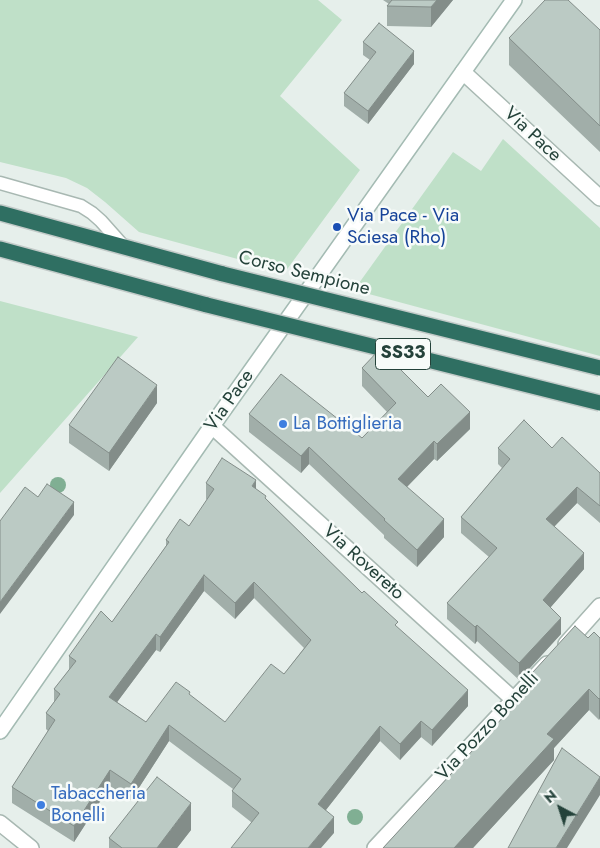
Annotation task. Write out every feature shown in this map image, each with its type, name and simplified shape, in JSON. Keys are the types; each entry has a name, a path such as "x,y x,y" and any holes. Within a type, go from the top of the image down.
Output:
{"highway":[{"name":"Corso Sempione","path":"0,213 223,274 600,368"},
{"name":"SS33","path":"0,249 207,305 600,403"}],"street":[{"name":"Via Pace","path":"0,731 212,426 514,0"},
{"name":"Via Pace","path":"463,72 600,198"},
{"name":"Via Rovereto","path":"212,426 514,700"},
{"name":"Via Pozzo Bonelli","path":"375,848 600,606"},
{"path":"0,824 31,848"}],"lane":[{"path":"0,183 81,206 92,212 125,248"}],"green space":[{"path":"0,0 318,0 342,20 280,96 360,170 285,272 139,232 87,188 66,178 0,162"},
{"path":"503,139 600,228 600,356 354,290 453,152 481,171"},
{"path":"0,301 138,337 0,493"}],"building":[{"path":"392,0 437,0 431,7 387,6"},
{"path":"545,0 568,0 600,30 600,126 509,38"},
{"path":"379,23 414,51 368,111 344,93 376,52 363,42"},
{"path":"380,349 428,397 441,384 470,412 437,444 434,441 398,479 444,519 417,550 309,447 301,456 249,414 281,374 362,438 396,403 362,368"},
{"path":"118,357 157,385 109,453 69,425"},
{"path":"524,420 552,448 562,437 600,473 600,506 577,487 546,519 584,553 543,600 561,618 519,663 477,625 475,627 447,603 497,548 461,517 510,459 498,448"},
{"path":"222,458 256,480 252,486 266,496 265,498 362,593 364,591 398,622 395,625 468,690 432,730 421,721 400,744 380,726 318,804 334,817 308,848 231,848 259,813 232,791 241,779 169,725 131,784 110,770 74,826 12,787 55,720 46,713 60,694 54,689 76,661 69,656 101,611 112,622 169,542 166,540 180,519 189,526 214,489 206,483","holes":["204,575 235,603 254,582 311,640 284,674 271,664 225,722 176,682 146,722 109,697 156,634 160,637"]},
{"path":"47,484 74,502 0,602 0,521 25,487 38,497"},
{"path":"575,626 588,638 594,632 600,638 600,698 589,689 547,734 554,739 454,848 383,848 539,678 533,672"},
{"path":"562,748 600,777 556,848 508,848"},
{"path":"157,777 191,803 157,848 122,848 109,838"}],"place":[{"name":"Via Pace - Via Sciesa (Rho)","path":"337,227"},
{"name":"La Bottiglieria","path":"283,424"},
{"name":"Tabaccheria Bonelli","path":"41,805"}]}
